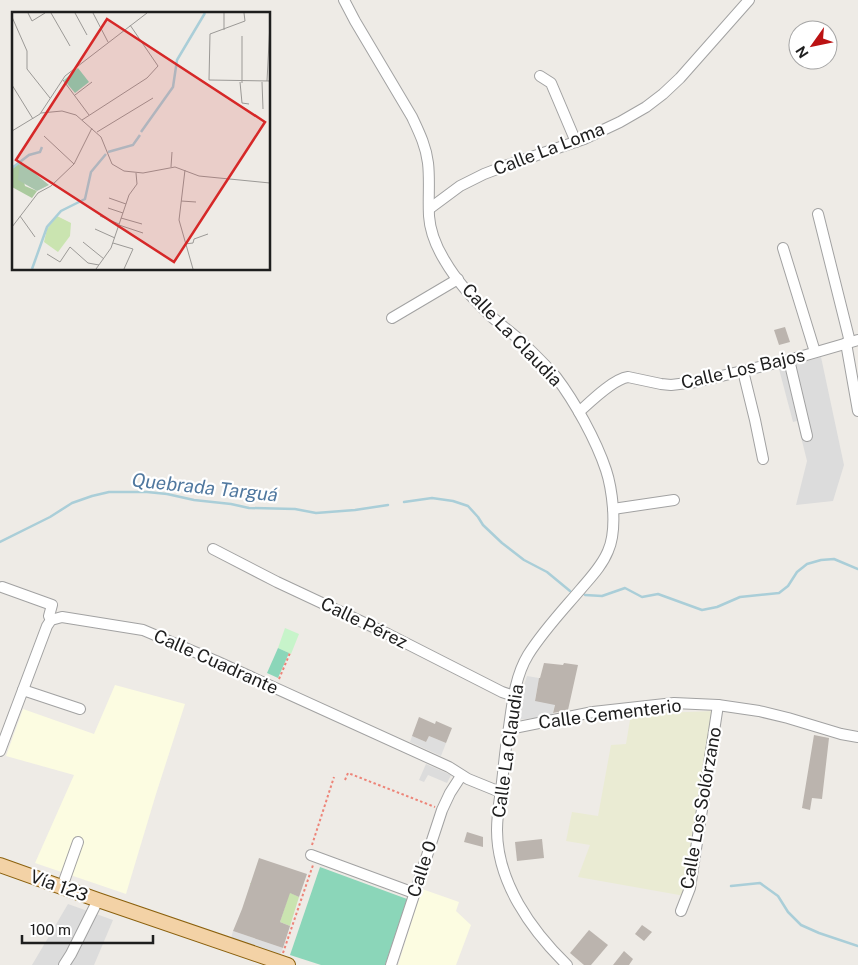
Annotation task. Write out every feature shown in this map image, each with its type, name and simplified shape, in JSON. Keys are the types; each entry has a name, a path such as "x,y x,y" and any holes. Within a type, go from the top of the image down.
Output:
{"main road":[{"name":"Vía 123","path":"0,865 284,964"}],"street":[{"name":"Calle La Claudia","path":"344,0 420,133 428,161 429,218 437,245 445,262 485,310 548,368 560,383 597,447 607,471 611,490 614,532 608,552 596,570 545,630 523,664 514,696 498,810 497,832 500,856 508,880 518,902 534,928 567,965"},
{"name":"Calle La Loma","path":"429,209 460,186 484,174 576,142 620,122 646,107 680,78 746,1"},
{"path":"540,76 551,83 576,142"},
{"path":"818,214 851,342 858,411"},
{"path":"783,248 814,352"},
{"path":"392,318 458,279"},
{"name":"Calle Los Bajos","path":"578,412 623,378 671,385 696,382 789,360 851,342"},
{"path":"789,360 807,436"},
{"path":"743,371 763,459"},
{"path":"613,509 674,500"},
{"name":"Calle Pérez","path":"213,549 502,692 514,696"},
{"path":"0,751 47,626 51,620 49,616 52,605 2,587"},
{"name":"Calle Cuadrante","path":"51,620 62,617 143,630 450,767 461,776 500,792"},
{"path":"23,690 80,709"},
{"name":"Calle Cementerio","path":"509,729 593,712 674,703 718,705 759,711 858,737"},
{"name":"Calle Los Solórzano","path":"680,911 690,888 718,705"},
{"name":"Calle 0","path":"391,965 442,810 461,776"},
{"path":"62,887 78,842"},
{"path":"314,856 414,892"},
{"path":"64,965 98,900"}],"path":[{"path":"278,680 290,653"},
{"path":"345,780 348,773 442,810"},
{"path":"284,964 314,856 311,849 334,776"}],"shaded area":[{"path":"821,357 844,465 833,501 796,505 807,461 797,421 793,422 779,369"},
{"path":"527,676 539,678 535,700 555,704 552,716 517,720"},
{"path":"115,685 185,704 126,894 35,863 74,775 6,756 23,709 94,734"},
{"path":"715,711 685,896 578,877 590,845 566,841 572,812 598,816 611,745 626,744 631,714"},
{"path":"412,736 426,742 429,736 446,743 441,756 410,742"},
{"path":"426,764 451,775 447,783 428,775 424,782 419,780"},
{"path":"422,889 459,902 456,911 471,925 456,965 398,965"},
{"path":"68,904 113,920 94,965 32,965"},
{"path":"233,931 283,948 280,955 231,938"}],"green space":[{"path":"285,628 299,634 291,654 278,648"},
{"path":"278,648 289,653 278,678 267,673"},
{"path":"320,867 407,899 385,965 321,965 290,955"},
{"path":"250,883 273,890 275,885 299,897 290,926 280,922 288,897"}],"building":[{"path":"785,327 790,342 779,345 774,330"},
{"path":"544,663 578,665 568,710 553,713 555,705 535,701"},
{"path":"419,717 435,724 436,721 452,728 446,743 429,736 426,742 412,736"},
{"path":"814,735 829,738 822,799 812,798 810,810 802,808"},
{"path":"467,832 483,837 483,847 464,842"},
{"path":"542,839 544,858 517,861 515,842"},
{"path":"259,858 307,874 299,897 290,893 280,922 290,926 283,948 233,931"},
{"path":"642,925 652,932 644,941 635,934"},
{"path":"589,930 608,945 591,965 584,965 570,953"},
{"path":"624,951 633,959 629,965 613,965"}],"waterway":[{"name":"Quebrada Targuá","path":"0,542 50,517 72,503 109,492 167,494 249,508 295,509 316,513 388,505"},
{"name":"Quebrada Targuá","path":"404,502 432,498 453,501 468,506 483,525 502,543 524,560 547,572 570,591"},
{"name":"Quebrada Targuá","path":"585,595 602,596 625,588 642,597 658,594 702,610 717,607 740,597 779,593 788,586 797,572 807,564 821,560 834,559 858,569"},
{"path":"731,886 760,883 778,896 788,912 801,925 858,946"}]}
